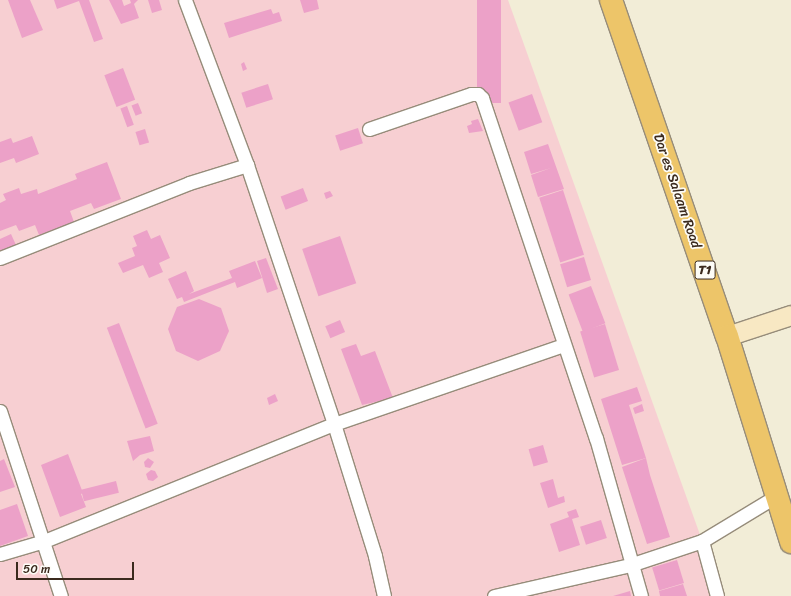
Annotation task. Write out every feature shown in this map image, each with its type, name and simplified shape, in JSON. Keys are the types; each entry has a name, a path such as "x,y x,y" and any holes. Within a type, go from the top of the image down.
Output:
{"highway":[{"name":"Dar es Salaam Road","path":"611,0 727,336 778,495 791,542"}],"street":[{"path":"185,0 247,165 334,424 375,556 384,596"},
{"path":"369,129 465,95 478,94 596,438 630,565 640,596"},
{"path":"0,258 189,183 247,165"},
{"path":"727,336 791,315"},
{"path":"0,554 44,541 334,424 563,345"},
{"path":"0,411 61,596"},
{"path":"494,596 630,565 702,541 778,495"},
{"path":"702,541 717,596"}],"shaded area":[{"path":"0,0 508,0 722,596 0,596"}],"building":[{"path":"8,0 30,0 43,30 22,38"},
{"path":"54,0 89,0 103,39 94,42 79,1 57,9"},
{"path":"109,0 122,0 124,6 131,3 130,0 138,0 134,4 139,18 121,24"},
{"path":"148,0 159,0 162,10 152,13"},
{"path":"300,0 317,0 319,9 304,13"},
{"path":"477,0 501,0 501,103 477,103"},
{"path":"271,9 273,14 279,12 282,21 229,38 224,23"},
{"path":"244,62 247,69 243,71 241,64"},
{"path":"123,68 135,100 117,107 104,75"},
{"path":"268,84 273,99 246,108 241,93"},
{"path":"532,94 542,122 519,131 509,103"},
{"path":"138,103 142,113 136,116 132,106"},
{"path":"127,106 134,125 127,127 120,108"},
{"path":"478,119 483,131 469,133 467,126 472,124 471,121"},
{"path":"358,128 363,143 340,151 335,135"},
{"path":"145,129 149,142 140,145 135,132"},
{"path":"32,136 39,154 16,163 14,158 0,163 0,142 11,138 13,143"},
{"path":"548,144 564,189 538,197 531,175 551,168 531,174 524,152"},
{"path":"107,162 121,199 94,209 91,203 70,211 74,222 39,235 35,225 19,231 16,225 0,231 0,203 6,200 3,194 19,188 21,194 37,189 38,194 77,179 75,174"},
{"path":"303,188 308,201 286,210 281,197"},
{"path":"563,190 584,255 560,262 539,198"},
{"path":"330,191 333,196 326,199 324,193"},
{"path":"147,230 151,239 160,235 170,258 159,263 163,272 149,278 143,265 123,273 118,263 135,256 132,248 137,246 133,236"},
{"path":"11,234 16,245 0,251 0,239"},
{"path":"340,236 356,283 318,296 302,249"},
{"path":"584,257 591,280 567,287 560,264"},
{"path":"266,258 278,289 267,293 257,261"},
{"path":"255,261 262,278 237,288 235,282 184,302 182,297 177,299 168,279 186,271 194,291 189,294 232,278 229,271"},
{"path":"591,286 605,323 583,332 569,295"},
{"path":"199,299 221,308 229,331 220,351 198,361 176,351 168,329 177,307"},
{"path":"340,320 345,332 330,338 325,326"},
{"path":"119,323 158,424 146,428 107,328"},
{"path":"605,324 619,370 594,378 580,332"},
{"path":"356,344 361,356 375,351 393,398 362,405 341,349"},
{"path":"637,387 642,401 629,405 646,458 622,465 601,399"},
{"path":"275,394 278,401 269,405 267,398"},
{"path":"642,404 644,411 635,414 633,408"},
{"path":"150,436 154,451 140,455 133,461 127,441"},
{"path":"543,445 548,462 534,466 529,449"},
{"path":"68,454 83,493 81,494 86,507 60,517 41,465"},
{"path":"148,458 154,462 150,468 145,467 144,462"},
{"path":"646,458 670,537 647,544 622,467"},
{"path":"4,459 15,487 0,492 0,461"},
{"path":"151,470 155,471 158,477 153,481 148,480 146,474"},
{"path":"553,479 558,498 564,496 565,502 548,508 540,483"},
{"path":"116,481 119,493 84,501 81,490"},
{"path":"17,504 28,536 0,546 0,510"},
{"path":"576,509 579,517 572,519 580,545 559,552 550,524 569,517 567,512"},
{"path":"601,520 607,538 586,545 580,527"},
{"path":"677,560 684,583 659,591 652,568"},
{"path":"683,584 687,596 660,596 659,591"},
{"path":"630,591 631,596 613,596"}]}
